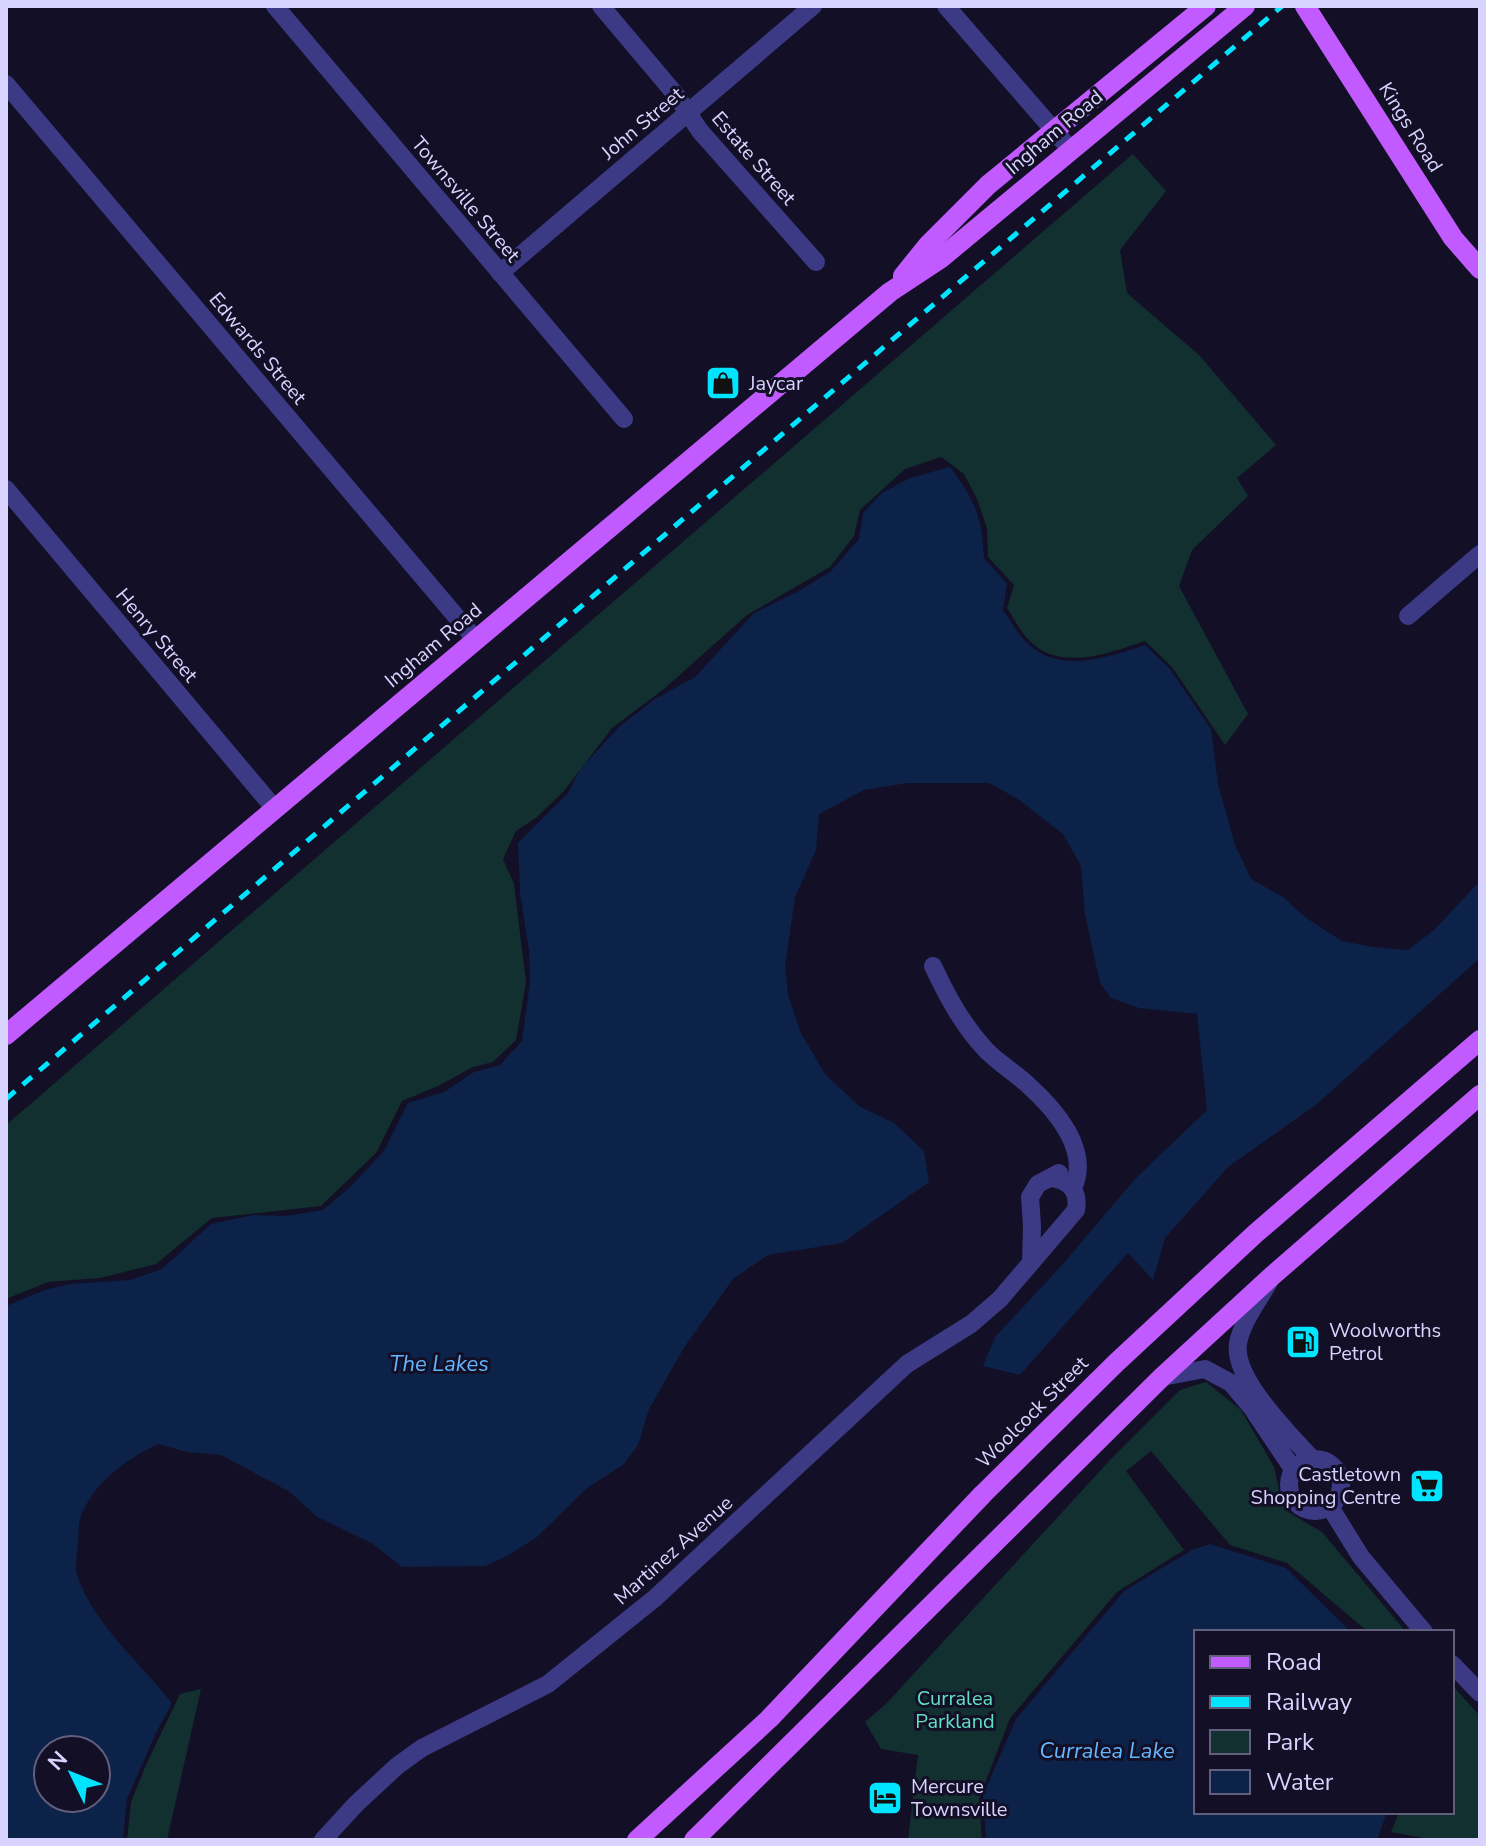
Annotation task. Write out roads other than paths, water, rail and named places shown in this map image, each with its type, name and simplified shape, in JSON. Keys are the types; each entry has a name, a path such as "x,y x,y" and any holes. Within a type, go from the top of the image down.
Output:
{"main road":[{"name":"Ingham Road","path":"890,292 964,207 1206,6"},
{"name":"Ingham Road","path":"6,1035 890,292 940,259 1245,6"},
{"name":"Kings Road","path":"1305,6 1453,238 1480,269"},
{"name":"Woolcock Street","path":"637,1840 769,1719 983,1494 1117,1362 1256,1233 1480,1040"},
{"path":"694,1840 1162,1377 1272,1276 1480,1095"}],"street":[{"name":"Townsville Street","path":"275,6 624,419"},
{"name":"Estate Street","path":"601,6 676,95 700,131 816,262"},
{"name":"John Street","path":"500,273 813,6"},
{"path":"946,6 1070,149"},
{"name":"Edwards Street","path":"6,84 476,640"},
{"name":"Henry Street","path":"6,489 275,809"},
{"path":"1408,616 1480,554"},
{"path":"933,966 964,1023 987,1051 1029,1085 1061,1121 1073,1140 1080,1165 1073,1188"},
{"path":"1031,1262 1030,1197 1044,1180 1061,1172 1076,1153"},
{"path":"1032,1213 1037,1220 1051,1226 1067,1222 1076,1210 1077,1195 1073,1188 1067,1182 1052,1178"},
{"name":"Martinez Avenue","path":"323,1840 397,1766 422,1748 548,1684 634,1616 907,1364 971,1324 1000,1299 1067,1222"},
{"path":"1272,1276 1243,1328 1238,1344 1239,1357 1253,1388 1312,1459"},
{"path":"1162,1377 1205,1369 1231,1383 1252,1408 1293,1469"},
{"path":"1319,1458 1332,1464 1341,1478 1340,1494 1330,1507 1312,1511 1296,1503 1289,1487 1293,1469 1298,1464 1319,1458"},
{"path":"1330,1507 1361,1557 1422,1630"},
{"path":"1454,1666 1480,1693"}],"water":[{"name":"The Lakes","path":"950,467 976,510 984,558 1007,584 1003,610 1025,641 1052,658 1067,661 1115,655 1145,645 1170,669 1211,729 1218,784 1235,845 1251,879 1283,897 1305,917 1342,941 1408,950 1434,930 1480,881 1480,958 1317,1104 1228,1167 1165,1238 1153,1280 1128,1253 1020,1375 983,1366 995,1337 1136,1178 1207,1110 1197,1014 1139,1008 1111,998 1100,983 1085,914 1081,866 1063,834 1018,799 989,783 908,783 864,790 819,814 816,850 795,897 785,966 788,995 801,1033 825,1074 859,1106 894,1123 924,1151 929,1182 842,1243 768,1255 733,1279 685,1346 649,1409 638,1445 624,1464 586,1489 537,1537 485,1566 402,1567 373,1544 316,1516 290,1492 221,1455 187,1452 158,1444 122,1465 85,1506 79,1522 76,1571 94,1610 172,1703 127,1799 123,1840 6,1840 6,1306 45,1290 70,1284 130,1280 162,1269 211,1224 253,1215 285,1216 323,1210 384,1151 408,1103 444,1092 474,1072 500,1065 522,1041 530,982 518,843 568,793 581,768 620,726 655,699 695,677 754,613 830,572 859,539 863,513 882,493 910,478"},
{"name":"Curralea Lake","path":"1210,1544 1286,1568 1349,1630 1194,1630 1194,1814 1386,1814 1377,1840 986,1840 983,1795 1016,1719 1124,1591 1192,1550"}],"railway":[{"path":"6,1099 1282,6"}],"place":[{"name":"Jaycar","path":"723,383"},
{"name":"Woolworths Petrol","path":"1303,1342"},
{"name":"Castletown Shopping Centre","path":"1427,1486"},
{"name":"Mercure Townsville","path":"885,1798"}],"park label":[{"name":"Curralea Parkland","path":"955,1710"}]}
